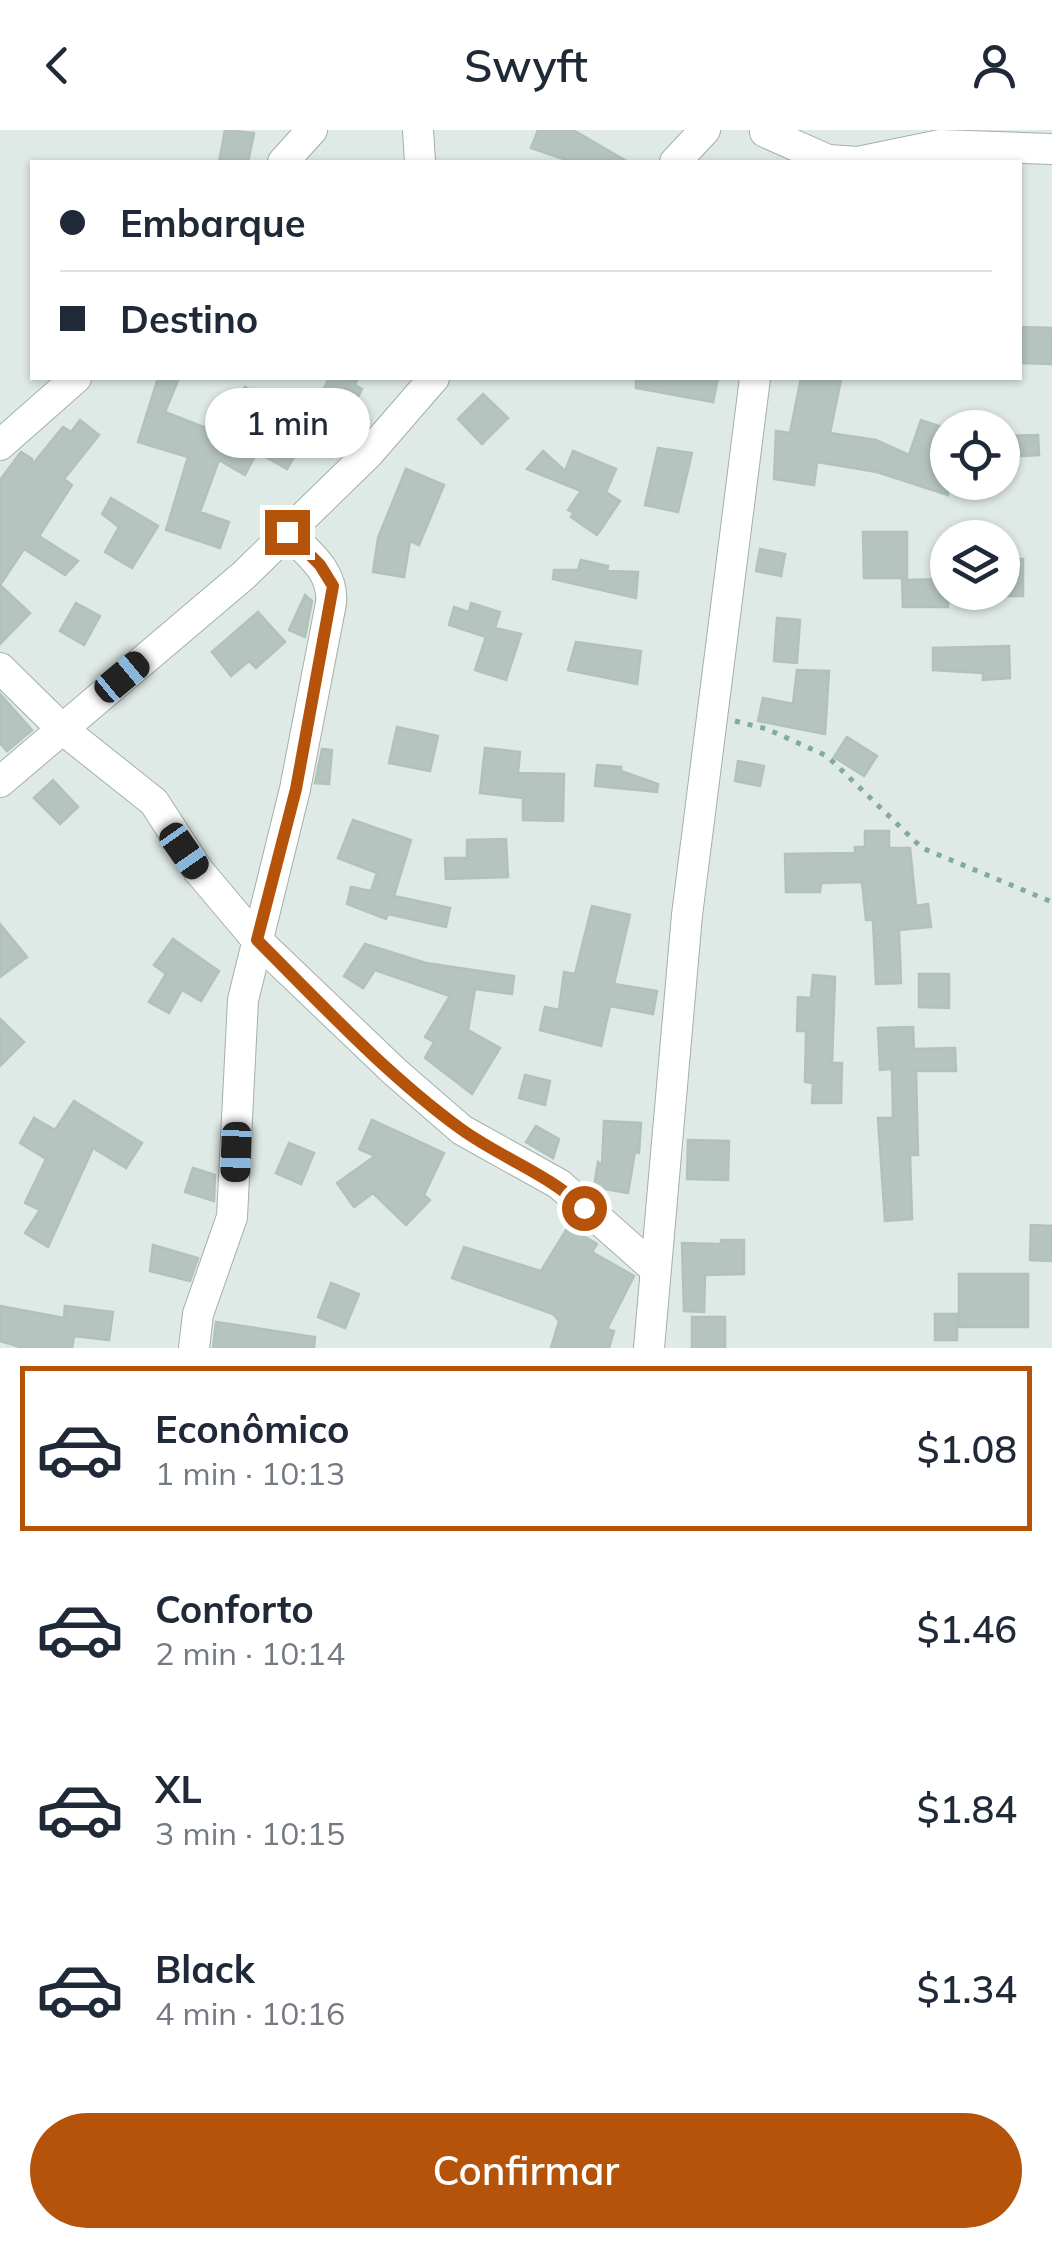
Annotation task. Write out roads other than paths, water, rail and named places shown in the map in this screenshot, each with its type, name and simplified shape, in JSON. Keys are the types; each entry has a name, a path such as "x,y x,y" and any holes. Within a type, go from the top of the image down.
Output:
{"street":[{"path":"285,160 312,130"},
{"path":"418,130 420,160"},
{"path":"676,160 705,130"},
{"path":"765,142 828,160"},
{"path":"867,160 940,144 1052,149"},
{"path":"0,445 74,380"},
{"path":"0,782 244,575 369,454 432,380"},
{"path":"648,1348 687,914 754,380"},
{"path":"194,1348 198,1314 232,1217 244,1000 296,789 333,586 320,565 287,532"},
{"path":"0,668 61,728 154,802 198,870 257,940 395,1072 462,1130 559,1184 655,1269"}]}
